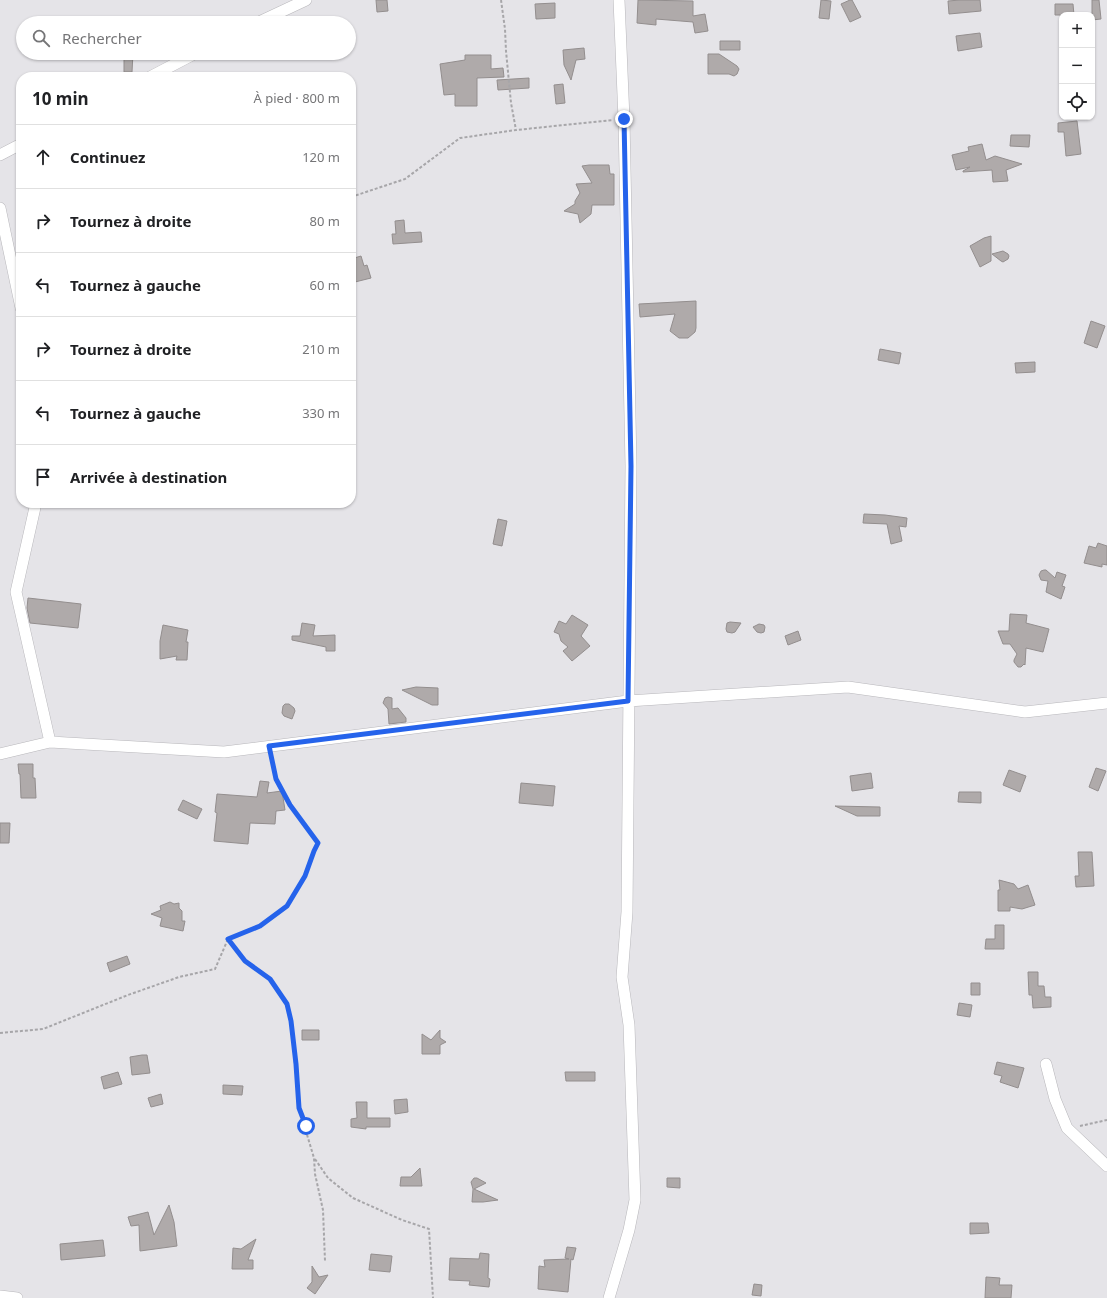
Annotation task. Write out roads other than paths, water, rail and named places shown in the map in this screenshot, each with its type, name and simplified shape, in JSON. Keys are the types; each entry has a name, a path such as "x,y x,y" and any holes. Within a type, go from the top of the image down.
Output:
{"street":[{"path":"272,16 306,0"},
{"path":"609,1298 629,1230 635,1200 630,1032 622,977 627,912 631,466 624,119 619,0"},
{"path":"160,72 183,60"},
{"path":"0,155 16,147"},
{"path":"0,208 16,284"},
{"path":"35,508 16,592 50,742"},
{"path":"0,754 50,742 224,752 628,701 848,687 1025,712 1107,703"},
{"path":"1046,1064 1055,1099 1067,1128 1107,1166"},
{"path":"0,1296 17,1298"}]}
